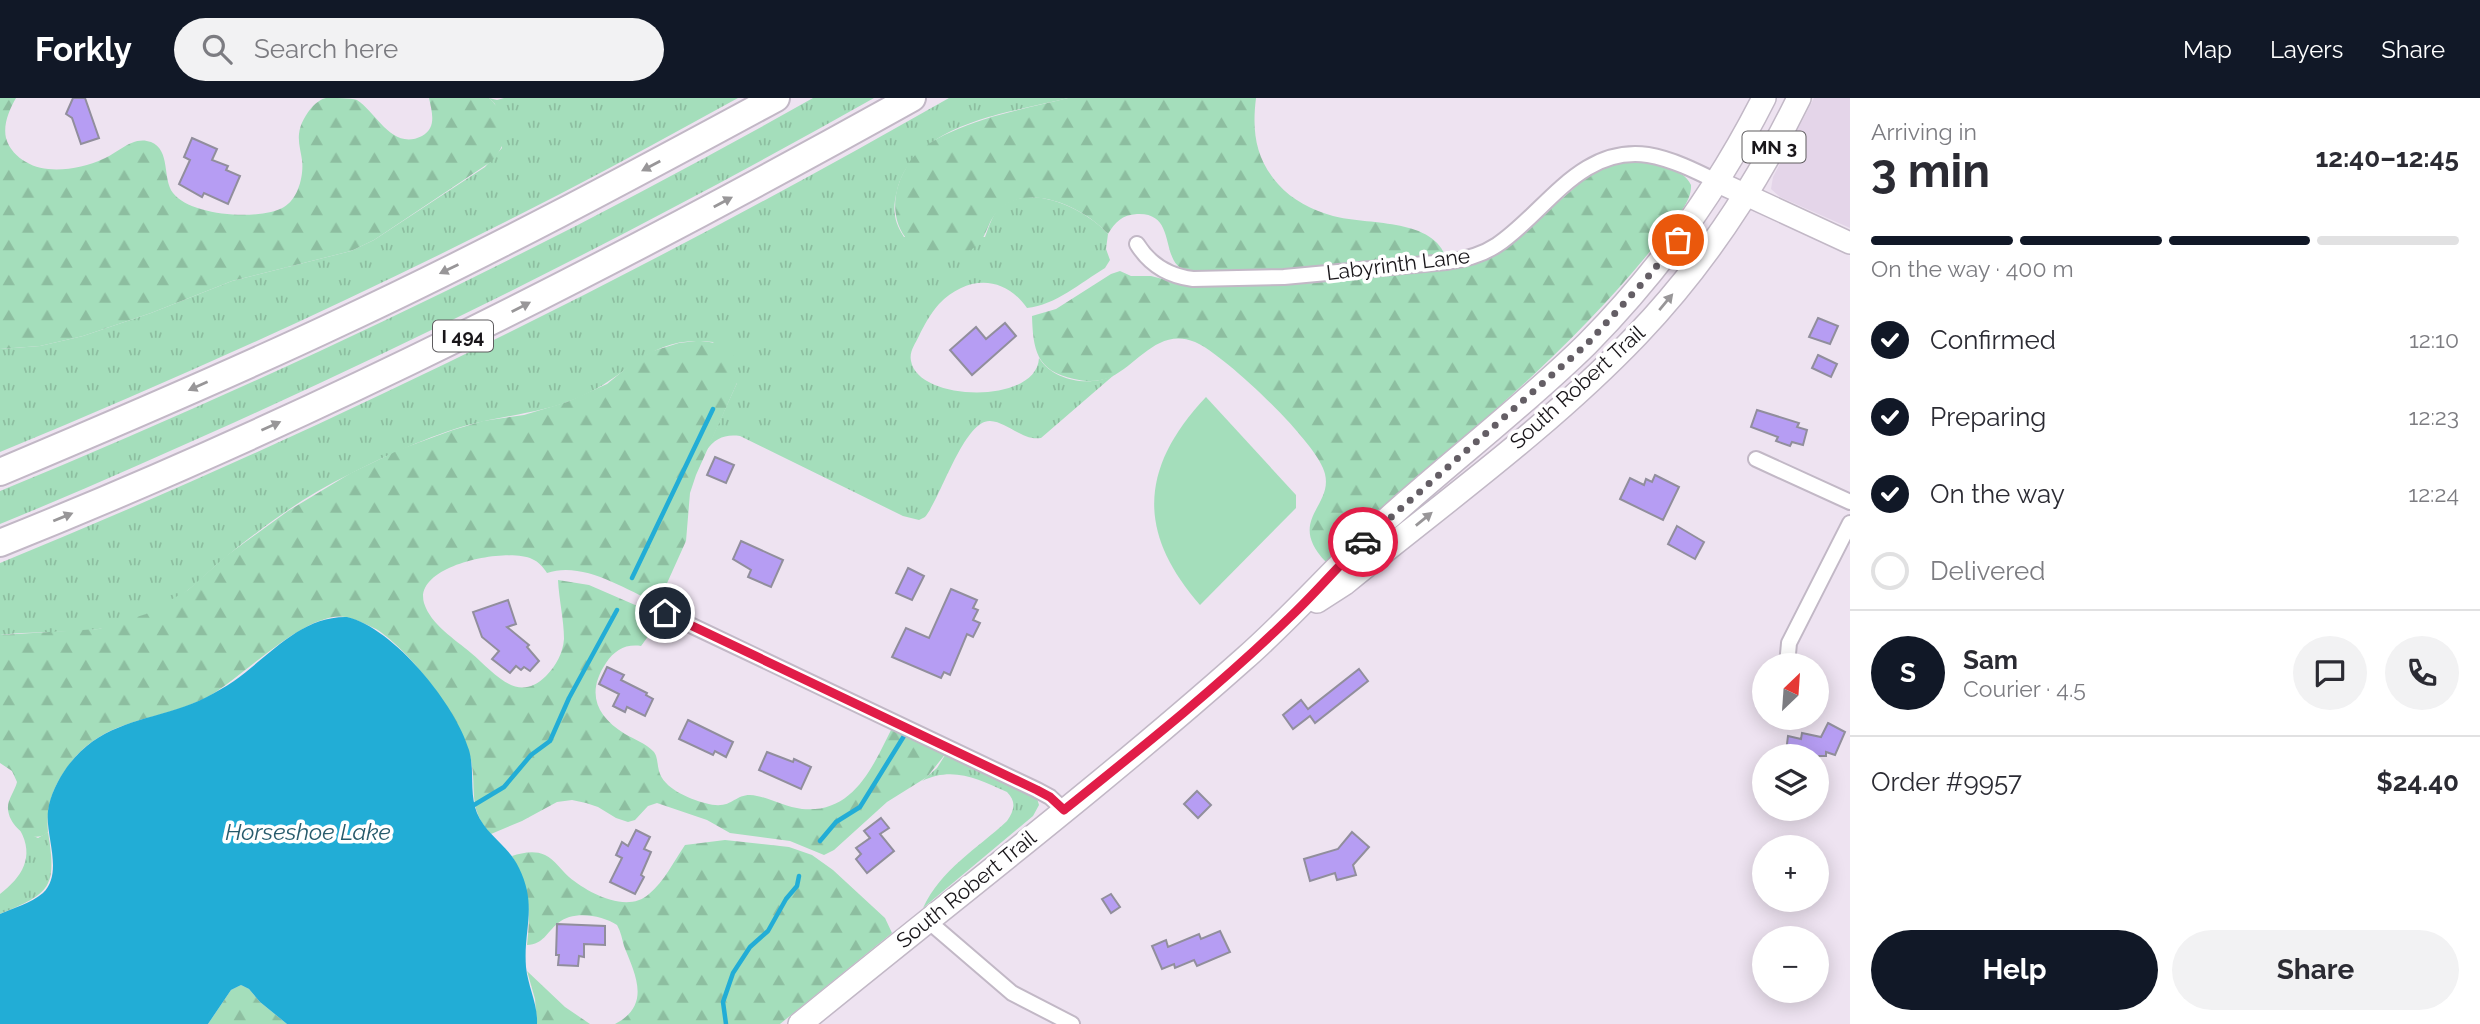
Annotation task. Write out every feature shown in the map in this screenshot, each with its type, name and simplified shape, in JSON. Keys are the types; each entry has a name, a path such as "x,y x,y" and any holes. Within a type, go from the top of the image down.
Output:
{"highway":[{"path":"0,472 114,424 360,313 568,210 776,98"},
{"name":"I 494","path":"0,543 143,483 418,358 648,243 912,98"}],"main road":[{"name":"South Robert Trail","path":"800,1024 1177,718 1290,617 1334,569 1374,532 1587,344 1647,278 1687,227 1718,182 1764,98"},
{"name":"South Robert Trail","path":"1290,617 1345,583 1544,421 1639,334 1681,286 1745,195 1799,98"}],"street":[{"name":"Labyrinth Lane","path":"1137,244 1163,271 1180,278 1193,279 1284,277 1446,262 1471,257 1496,246 1571,179 1601,160 1624,155 1646,155 1681,165 1718,182"},
{"path":"1718,182 1850,243"},
{"path":"1756,459 1850,502"},
{"path":"1788,653 1789,643 1850,523"},
{"path":"665,613 1037,790 1050,797 1064,810"},
{"path":"927,920 1012,993 1072,1024"}],"shaded area":[{"path":"1814,98 1850,98 1850,228 1780,197 1771,189 1773,177"}],"green space":[{"path":"0,98 16,98 7,118 6,138 14,152 26,162 44,168 75,168 103,159 132,143 144,140 151,142 161,151 173,193 194,207 226,214 259,214 273,211 284,207 293,199 302,173 299,137 301,127 313,106 324,98 357,100 394,135 411,139 422,136 430,129 432,119 429,98 489,98 501,113 505,137 492,161 374,240 351,251 232,281 83,336 40,346 0,349"},
{"path":"489,98 738,98 560,194 353,296 213,361 0,452 0,349 40,346 83,336 232,281 351,251 374,240 485,167 502,148 495,104"},
{"path":"813,98 874,98 637,227 477,308 233,423 0,524 0,491 208,402 413,307 615,206"},
{"path":"949,98 1068,98 967,124 943,135 923,149 907,168 895,198 895,215 904,237 985,237 996,212 1008,202 1022,198 1038,198 1070,207 1098,224 1108,234 1106,249 1110,260 1105,268 1068,292 1038,306 1027,308 1007,289 985,283 973,284 950,294 930,315 913,348 911,361 918,375 934,384 954,390 999,390 1019,384 1033,373 1039,358 1054,372 1074,380 1095,381 1114,375 1041,438 1028,437 997,422 980,424 962,446 925,517 919,520 903,516 740,436 721,438 706,451 737,383 713,342 691,341 656,350 580,397 538,410 454,429 363,467 286,511 187,591 147,614 121,624 93,630 0,635 0,563 243,458 482,346 717,226"},
{"path":"1068,98 1256,98 1255,133 1260,154 1270,174 1296,200 1333,216 1412,229 1437,243 1445,255 1287,270 1217,273 1189,271 1179,267 1173,260 1164,230 1159,221 1150,216 1137,214 1123,218 1108,234 1098,224 1071,207 1041,198 1025,198 1011,202 999,210 981,242 968,251 939,255 923,251 910,242 901,231 896,217 895,201 898,185 906,168 919,151 944,135 979,121"},
{"path":"1634,161 1666,166 1687,179 1691,191 1679,215 1629,276 1547,362 1326,562 1315,548 1310,535 1310,524 1326,486 1325,474 1319,460 1289,422 1227,363 1195,342 1171,339 1150,349 1111,377 1088,381 1061,375 1052,370 1044,364 1036,348 1032,316 1056,309 1120,271 1131,276 1151,276 1186,285 1231,287 1327,281 1463,266 1493,255 1510,244 1588,176 1604,167"},
{"path":"696,341 715,343 730,350 737,363 737,383 696,475 690,493 686,541 659,601 654,602 588,573 560,570 547,573 532,559 503,555 464,562 447,569 433,578 424,590 424,603 438,625 497,676 516,686 525,687 546,676 556,664 562,649 564,632 558,580 589,585 649,611 656,618 655,627 641,646 625,647 609,658 596,684 597,703 607,720 615,727 653,751 661,777 671,788 705,803 721,805 750,795 802,809 820,809 835,804 860,784 878,757 893,726 947,752 927,777 887,802 834,850 824,855 790,841 730,833 707,820 657,803 648,806 635,820 628,822 586,803 572,800 557,802 491,834 483,825 476,807 473,770 466,744 434,687 390,639 376,629 346,617 313,623 295,633 225,686 191,705 132,723 96,739 79,753 59,779 49,808 48,832 36,837 17,828 9,816 8,806 17,782 12,771 0,763 0,635 99,629 146,614 188,590 226,556 288,511 351,473 401,449 453,430 483,421 524,415 567,402 607,384 635,361 653,351"},
{"path":"1206,397 1296,495 1296,508 1200,605 1179,578 1165,552 1156,526 1154,500 1158,474 1168,449 1184,423"},
{"path":"947,752 1036,795 1039,805 1033,816 923,908 940,882 960,860 1007,821 1013,806 1007,792 976,779 955,774 922,781 937,768"},
{"path":"20,830 38,838 48,832 51,851 50,877 40,894 0,914 0,894 15,881 26,858"},
{"path":"725,840 789,847 812,855 833,870 885,918 892,933 780,1024 615,1024 634,1008 638,988 617,925 587,915 571,916 558,923 541,940 527,945 528,899 512,856 541,853 586,889 608,899 630,902 640,900 654,889 685,845"},
{"path":"527,971 565,1007 590,1024 537,1024 535,999"},
{"path":"241,985 249,989 260,1002 287,1024 208,1024 231,990"}],"water":[{"name":"Horseshoe Lake","path":"347,617 365,624 403,652 437,691 462,732 471,758 473,798 477,813 486,828 515,860 525,882 529,906 526,967 537,1024 287,1024 260,1002 249,989 241,985 231,990 208,1024 0,1024 0,914 33,900 43,893 49,884 53,864 48,811 55,788 67,767 103,735 206,697 234,681 300,630 330,618"}],"building":[{"path":"73,98 85,98 99,138 81,144 72,118 66,114"},
{"path":"192,138 217,149 212,160 228,166 226,170 240,176 228,204 204,193 202,197 179,184 190,160 184,157"},
{"path":"1818,318 1838,326 1830,344 1809,337"},
{"path":"1005,323 1016,336 972,375 950,350 976,327 986,339"},
{"path":"1818,355 1837,364 1831,377 1812,368"},
{"path":"1757,410 1799,423 1797,427 1807,430 1803,445 1792,442 1790,446 1776,441 1778,437 1751,427"},
{"path":"715,457 734,465 726,483 707,475"},
{"path":"1655,475 1679,487 1663,520 1620,499 1630,478 1644,485 1646,479 1652,482"},
{"path":"1677,526 1704,542 1695,559 1668,544"},
{"path":"741,541 783,560 771,587 748,577 751,570 733,559"},
{"path":"908,568 924,576 912,600 896,593"},
{"path":"951,589 977,600 973,608 978,610 973,620 980,623 973,637 967,634 950,675 944,672 941,678 892,657 906,628 929,638"},
{"path":"508,600 516,624 507,627 529,645 527,647 539,661 530,671 516,666 510,673 492,659 499,651 482,637 473,612"},
{"path":"607,667 624,675 621,680 653,699 645,716 627,707 625,712 613,706 619,694 599,684"},
{"path":"1359,669 1368,681 1315,723 1310,716 1293,729 1283,715 1301,700 1308,709"},
{"path":"688,720 733,742 726,757 715,751 713,755 679,739"},
{"path":"1829,724 1845,732 1835,755 1829,753 1829,744 1787,744 1788,736 1801,739 1802,733 1821,737 1824,730 1829,730"},
{"path":"767,752 811,767 801,789 759,770"},
{"path":"1197,791 1211,805 1198,818 1184,804"},
{"path":"881,818 889,828 880,834 894,851 867,873 856,859 861,854 856,848 870,838 864,831"},
{"path":"636,830 650,837 644,849 651,852 641,875 644,877 635,894 610,882 622,858 616,855 622,842 628,846"},
{"path":"1352,832 1369,847 1353,865 1356,875 1337,880 1335,873 1310,881 1304,859 1338,849"},
{"path":"1111,894 1120,907 1111,913 1102,899"},
{"path":"557,924 605,926 605,945 584,944 584,957 579,956 578,966 558,965"},
{"path":"1220,931 1230,952 1197,966 1194,960 1175,968 1174,964 1162,969 1152,946 1166,940 1168,947 1199,934 1201,939"}],"waterway":[{"path":"632,578 713,409"},
{"path":"474,805 504,787 531,755 550,741 569,698 617,610"},
{"path":"820,841 836,822 860,807 904,736"},
{"path":"726,1024 723,1002 733,973 750,947 768,931 786,899 797,886 799,876"}],"way so far":[{"path":"1363,542 1587,344 1678,240"}],"route":[{"path":"665,613 1037,790 1050,797 1064,810 1243,660 1290,617 1363,542"}]}
